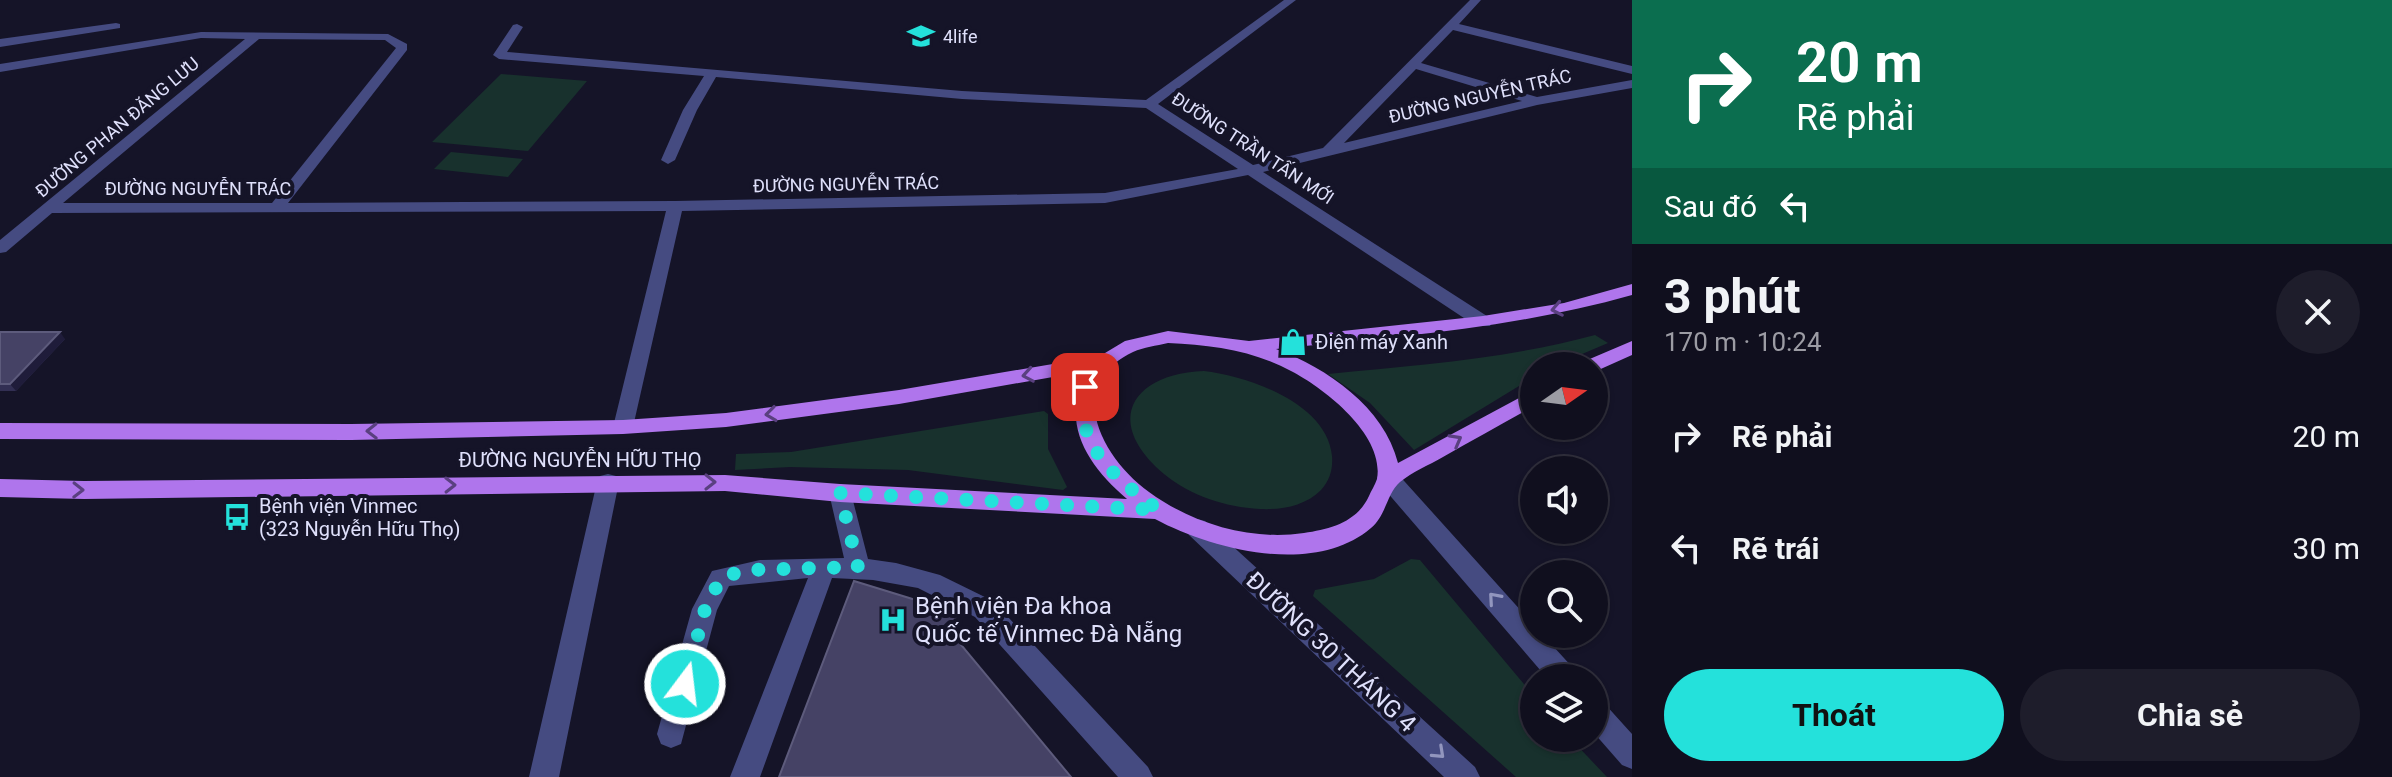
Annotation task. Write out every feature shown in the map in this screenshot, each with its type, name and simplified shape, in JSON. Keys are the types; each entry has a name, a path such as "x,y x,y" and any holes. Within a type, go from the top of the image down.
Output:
{"main road":[{"path":"1251,345 1483,322 1566,308 1632,289"},
{"path":"1388,478 1383,451 1365,419 1335,389 1297,365 1251,345 1210,338 1168,337 1130,345 1105,362 1085,387 1083,417 1096,451 1125,486 1159,510 1197,528 1226,538 1284,545 1335,537 1370,516 1388,478 1520,405"},
{"path":"1608,358 1632,347"},
{"name":"ĐƯỜNG NGUYỄN HỮU THỌ","path":"0,431 351,432 623,427 726,420 899,397 1105,362"},
{"name":"ĐƯỜNG NGUYỄN HỮU THỌ","path":"0,488 84,490 725,483 840,493 1159,510"}],"street":[{"name":"ĐƯỜNG TRẦN TẤN MỚI","path":"1291,0 1149,104 1483,322"},
{"path":"1325,154 1476,0"},
{"path":"0,43 116,26"},
{"path":"1451,26 1632,70"},
{"path":"517,27 499,55 962,95 1149,104"},
{"path":"4,69 201,35 388,37 403,47 275,209"},
{"name":"ĐƯỜNG PHAN ĐĂNG LƯU","path":"0,248 257,35"},
{"path":"1415,65 1537,101"},
{"path":"668,160 690,110 712,74"},
{"name":"ĐƯỜNG NGUYỄN TRÁC","path":"47,208 275,209 1067,201 1156,191 1325,154 1537,101 1632,84"},
{"path":"623,427 675,206"},
{"path":"1388,478 1552,664"},
{"path":"544,777 608,482"},
{"path":"840,493 858,567"},
{"name":"ĐƯỜNG 30 THÁNG 4","path":"1197,528 1465,777"},
{"path":"745,777 824,567"},
{"path":"671,734 705,609 721,578 745,570 858,567 923,578 955,590 984,609 1138,777"},
{"path":"1608,728 1632,755"}],"green space":[{"path":"501,74 587,81 528,151 432,142"},
{"path":"451,152 523,159 508,177 434,169"},
{"path":"1595,335 1608,343 1587,352 1520,352 1520,386 1414,450 1370,403 1328,374 1496,356"},
{"path":"1204,371 1263,386 1301,407 1316,421 1327,437 1332,456 1330,474 1321,490 1308,500 1285,508 1234,506 1185,488 1164,474 1145,455 1134,437 1130,420 1133,404 1143,391 1158,381"},
{"path":"1044,411 1048,414 1048,449 1067,487 1063,490 908,470 790,467 735,470 736,454 791,452"},
{"path":"1411,559 1420,560 1520,679 1520,752 1583,752 1607,777 1516,777 1313,596 1315,590 1374,579"}],"building":[{"path":"0,332 60,332 10,384 0,384"},
{"path":"854,581 958,613 952,634 1071,777 779,777"}],"place":[{"name":"4life","path":"921,36"},
{"name":"Điện máy Xanh","path":"1293,342"},
{"name":"Bệnh viện Vinmec (323 Nguyễn Hữu Thọ)","path":"237,517"},
{"name":"Bệnh viện Đa khoa Quốc tế Vinmec Đà Nẵng","path":"893,620"}],"route":[{"path":"685,684 705,609 721,578 745,570 858,567 840,493 1159,510 1125,486 1096,451 1083,417 1085,387"}]}
